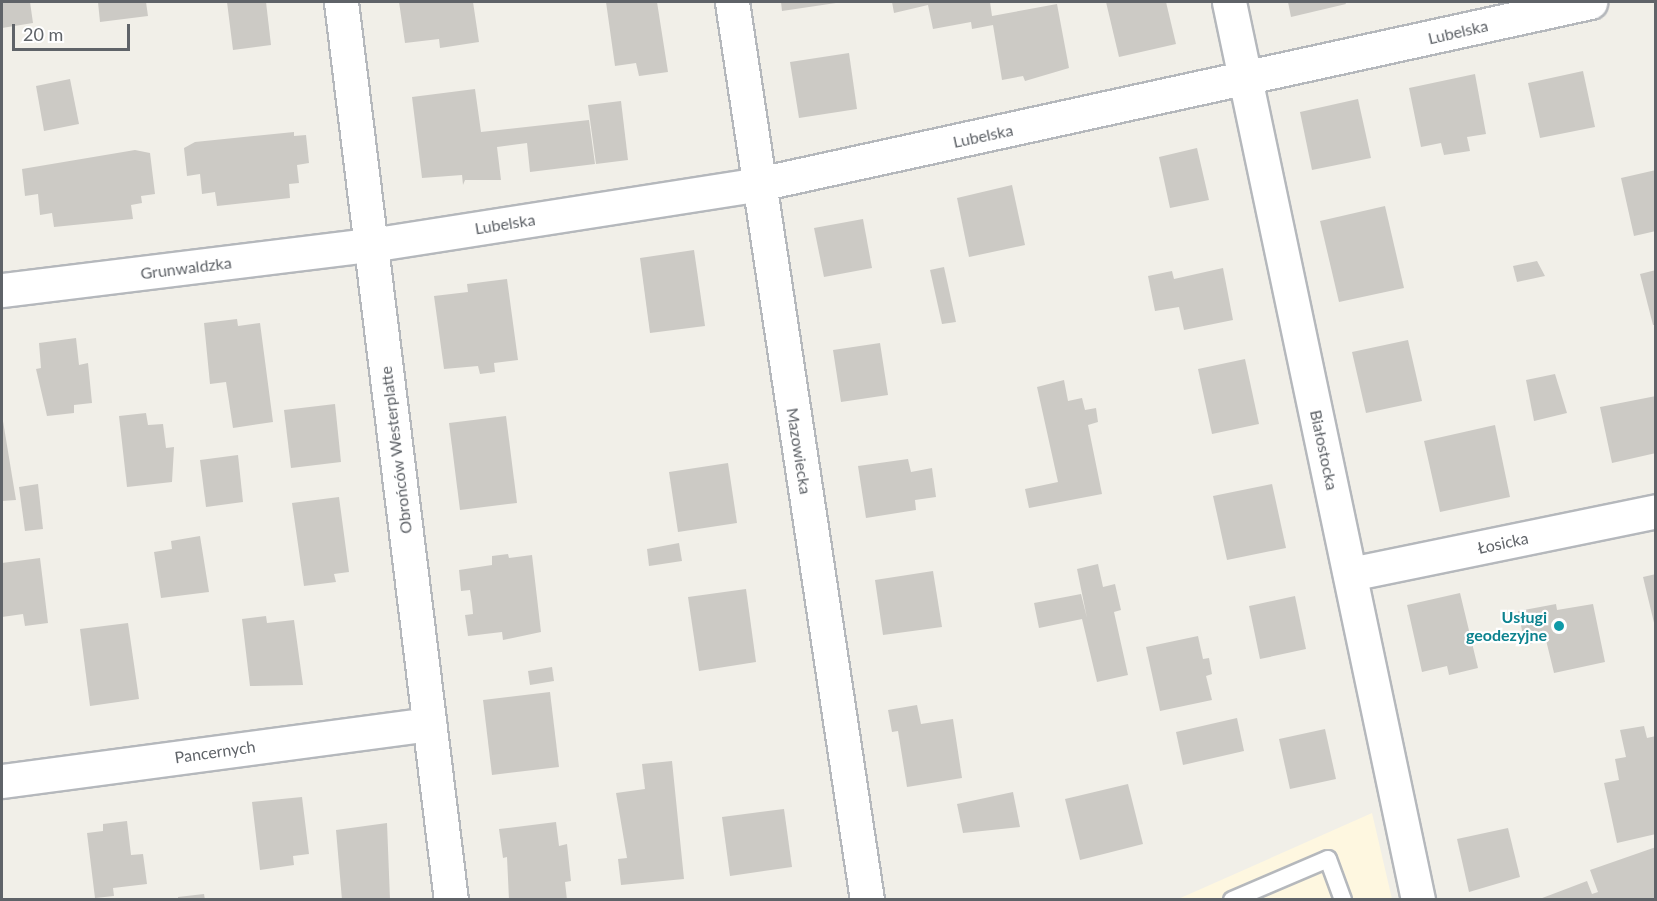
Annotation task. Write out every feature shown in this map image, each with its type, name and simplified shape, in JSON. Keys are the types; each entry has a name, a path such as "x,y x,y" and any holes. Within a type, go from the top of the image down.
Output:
{"street":[{"name":"Obrońców Westerplatte","path":"341,2 451,900"},
{"name":"Mazowiecka","path":"732,2 867,900"},
{"name":"Białostocka","path":"1229,2 1418,900"},
{"name":"Lubelska","path":"371,245 759,184 1247,80 1590,2"},
{"name":"Grunwaldzka","path":"2,290 371,245"},
{"name":"Łosicka","path":"1350,574 1656,511"},
{"name":"Pancernych","path":"2,781 429,724"}],"lane":[{"path":"1232,900 1328,859 1343,900"}],"shaded area":[{"path":"1372,813 1392,899 1176,900"}],"building":[{"path":"2,2 30,2 33,23 2,28"},
{"path":"98,2 146,2 148,16 100,22"},
{"path":"227,2 266,2 271,45 233,50"},
{"path":"399,2 473,2 479,42 440,48 439,39 405,43"},
{"path":"606,2 657,2 668,72 639,76 636,63 615,66"},
{"path":"781,2 835,2 836,3 782,11"},
{"path":"892,2 990,2 992,16 1057,4 1069,68 1025,81 1023,76 1002,80 993,25 972,29 971,22 933,29 928,5 894,13"},
{"path":"1106,2 1166,2 1176,44 1119,57"},
{"path":"1288,2 1345,2 1346,4 1291,17"},
{"path":"849,53 857,109 799,118 790,62"},
{"path":"1583,71 1595,127 1540,138 1528,83"},
{"path":"1475,74 1486,134 1467,137 1470,151 1444,155 1441,143 1421,147 1409,88"},
{"path":"70,79 79,124 44,131 36,86"},
{"path":"475,89 481,132 589,120 595,164 530,172 527,143 497,147 501,180 465,180 463,185 462,175 422,178 412,97"},
{"path":"1358,99 1371,158 1312,170 1300,112"},
{"path":"621,101 628,160 596,164 588,105"},
{"path":"294,132 294,136 306,135 309,163 297,165 299,183 289,184 290,198 217,206 215,192 202,194 200,174 187,176 184,148 195,142"},
{"path":"1197,148 1209,200 1170,208 1159,157"},
{"path":"135,150 150,153 155,194 141,196 142,203 131,205 133,219 54,227 52,213 40,215 38,194 25,196 22,169"},
{"path":"1656,170 1656,231 1634,236 1621,178"},
{"path":"1012,185 1025,245 969,257 957,198"},
{"path":"1385,206 1404,288 1339,302 1320,221"},
{"path":"863,219 872,268 824,277 814,228"},
{"path":"694,250 705,326 650,333 640,258"},
{"path":"1537,261 1545,276 1517,282 1513,266"},
{"path":"944,267 956,322 942,324 930,270"},
{"path":"1223,268 1233,320 1184,330 1179,307 1155,311 1148,276 1172,271 1174,279"},
{"path":"1656,270 1656,325 1653,325 1640,274"},
{"path":"507,279 518,360 494,363 495,372 480,374 478,366 444,369 434,296 468,292 467,284"},
{"path":"237,319 238,326 260,323 273,422 233,428 226,382 210,384 204,323"},
{"path":"76,338 79,365 88,363 92,403 74,405 74,413 47,416 36,369 41,368 39,343"},
{"path":"1408,340 1422,401 1366,413 1352,352"},
{"path":"880,343 888,395 841,402 833,350"},
{"path":"1245,359 1259,424 1212,434 1198,369"},
{"path":"1555,374 1567,413 1534,421 1526,380"},
{"path":"1064,380 1068,401 1082,398 1085,410 1096,408 1098,422 1088,425 1102,494 1029,508 1025,489 1058,482 1037,387"},
{"path":"1656,396 1656,453 1612,463 1600,407"},
{"path":"335,404 341,462 291,468 284,410"},
{"path":"146,413 148,425 163,424 166,448 174,447 172,482 127,487 119,416"},
{"path":"2,415 16,500 2,501"},
{"path":"506,416 517,503 460,510 449,423"},
{"path":"1495,425 1510,497 1440,512 1424,441"},
{"path":"238,455 243,502 206,507 200,460"},
{"path":"908,459 911,472 932,468 936,497 915,500 916,510 866,518 858,466"},
{"path":"728,463 737,523 678,532 669,472"},
{"path":"38,484 43,529 25,531 19,487"},
{"path":"1272,484 1286,548 1227,560 1213,496"},
{"path":"339,497 349,572 334,574 336,582 304,586 292,503"},
{"path":"200,536 209,592 161,598 154,552 172,549 171,541"},
{"path":"679,543 682,561 649,566 647,549"},
{"path":"508,554 509,558 532,555 541,632 503,640 502,632 468,636 465,615 473,614 472,603 470,590 461,591 459,570 492,565 492,556"},
{"path":"40,558 48,623 25,626 23,614 2,617 2,563"},
{"path":"1098,564 1103,587 1115,584 1121,610 1114,612 1128,675 1097,682 1082,619 1039,628 1034,603 1081,594 1087,618 1077,569"},
{"path":"933,571 942,627 883,635 875,580"},
{"path":"1656,574 1656,627 1655,627 1643,577"},
{"path":"746,589 756,662 699,671 688,597"},
{"path":"1460,593 1478,668 1449,675 1447,666 1422,672 1407,605"},
{"path":"1295,596 1306,649 1260,659 1249,606"},
{"name":"Usługi geodezyjne","path":"1556,604 1557,610 1593,604 1605,662 1554,673 1546,640 1525,645 1518,611"},
{"path":"266,616 267,623 294,620 303,685 250,686 242,619"},
{"path":"128,623 139,699 90,706 80,629"},
{"path":"1198,636 1203,659 1209,658 1212,674 1206,676 1212,700 1160,711 1146,647"},
{"path":"552,667 554,681 530,685 528,671"},
{"path":"550,692 559,767 492,775 483,700"},
{"path":"917,705 921,724 953,719 962,778 907,787 898,731 892,732 888,710"},
{"path":"1237,718 1244,751 1183,765 1176,732"},
{"path":"1644,726 1647,738 1656,736 1656,834 1617,843 1604,783 1619,780 1615,759 1626,757 1620,730"},
{"path":"1325,729 1336,779 1290,789 1279,739"},
{"path":"672,761 684,879 621,885 618,859 627,858 616,793 645,789 642,764"},
{"path":"1128,784 1143,844 1080,860 1065,799"},
{"path":"1013,792 1020,827 963,833 957,804"},
{"path":"302,797 309,854 293,856 294,865 260,870 252,802"},
{"path":"784,809 792,867 730,876 722,817"},
{"path":"127,821 131,855 143,854 147,884 113,888 114,896 95,898 87,833 103,831 103,824"},
{"path":"556,822 559,846 567,844 571,881 565,882 567,900 509,900 507,857 503,858 499,829"},
{"path":"387,823 390,900 342,900 336,830"},
{"path":"1508,828 1520,877 1469,892 1457,839"},
{"path":"1656,847 1656,900 1537,900 1587,881 1592,894 1598,892 1590,870"},
{"path":"204,894 205,900 178,900 178,897"}],"place":[{"name":"Usługi geodezyjne","path":"1559,626"}]}
